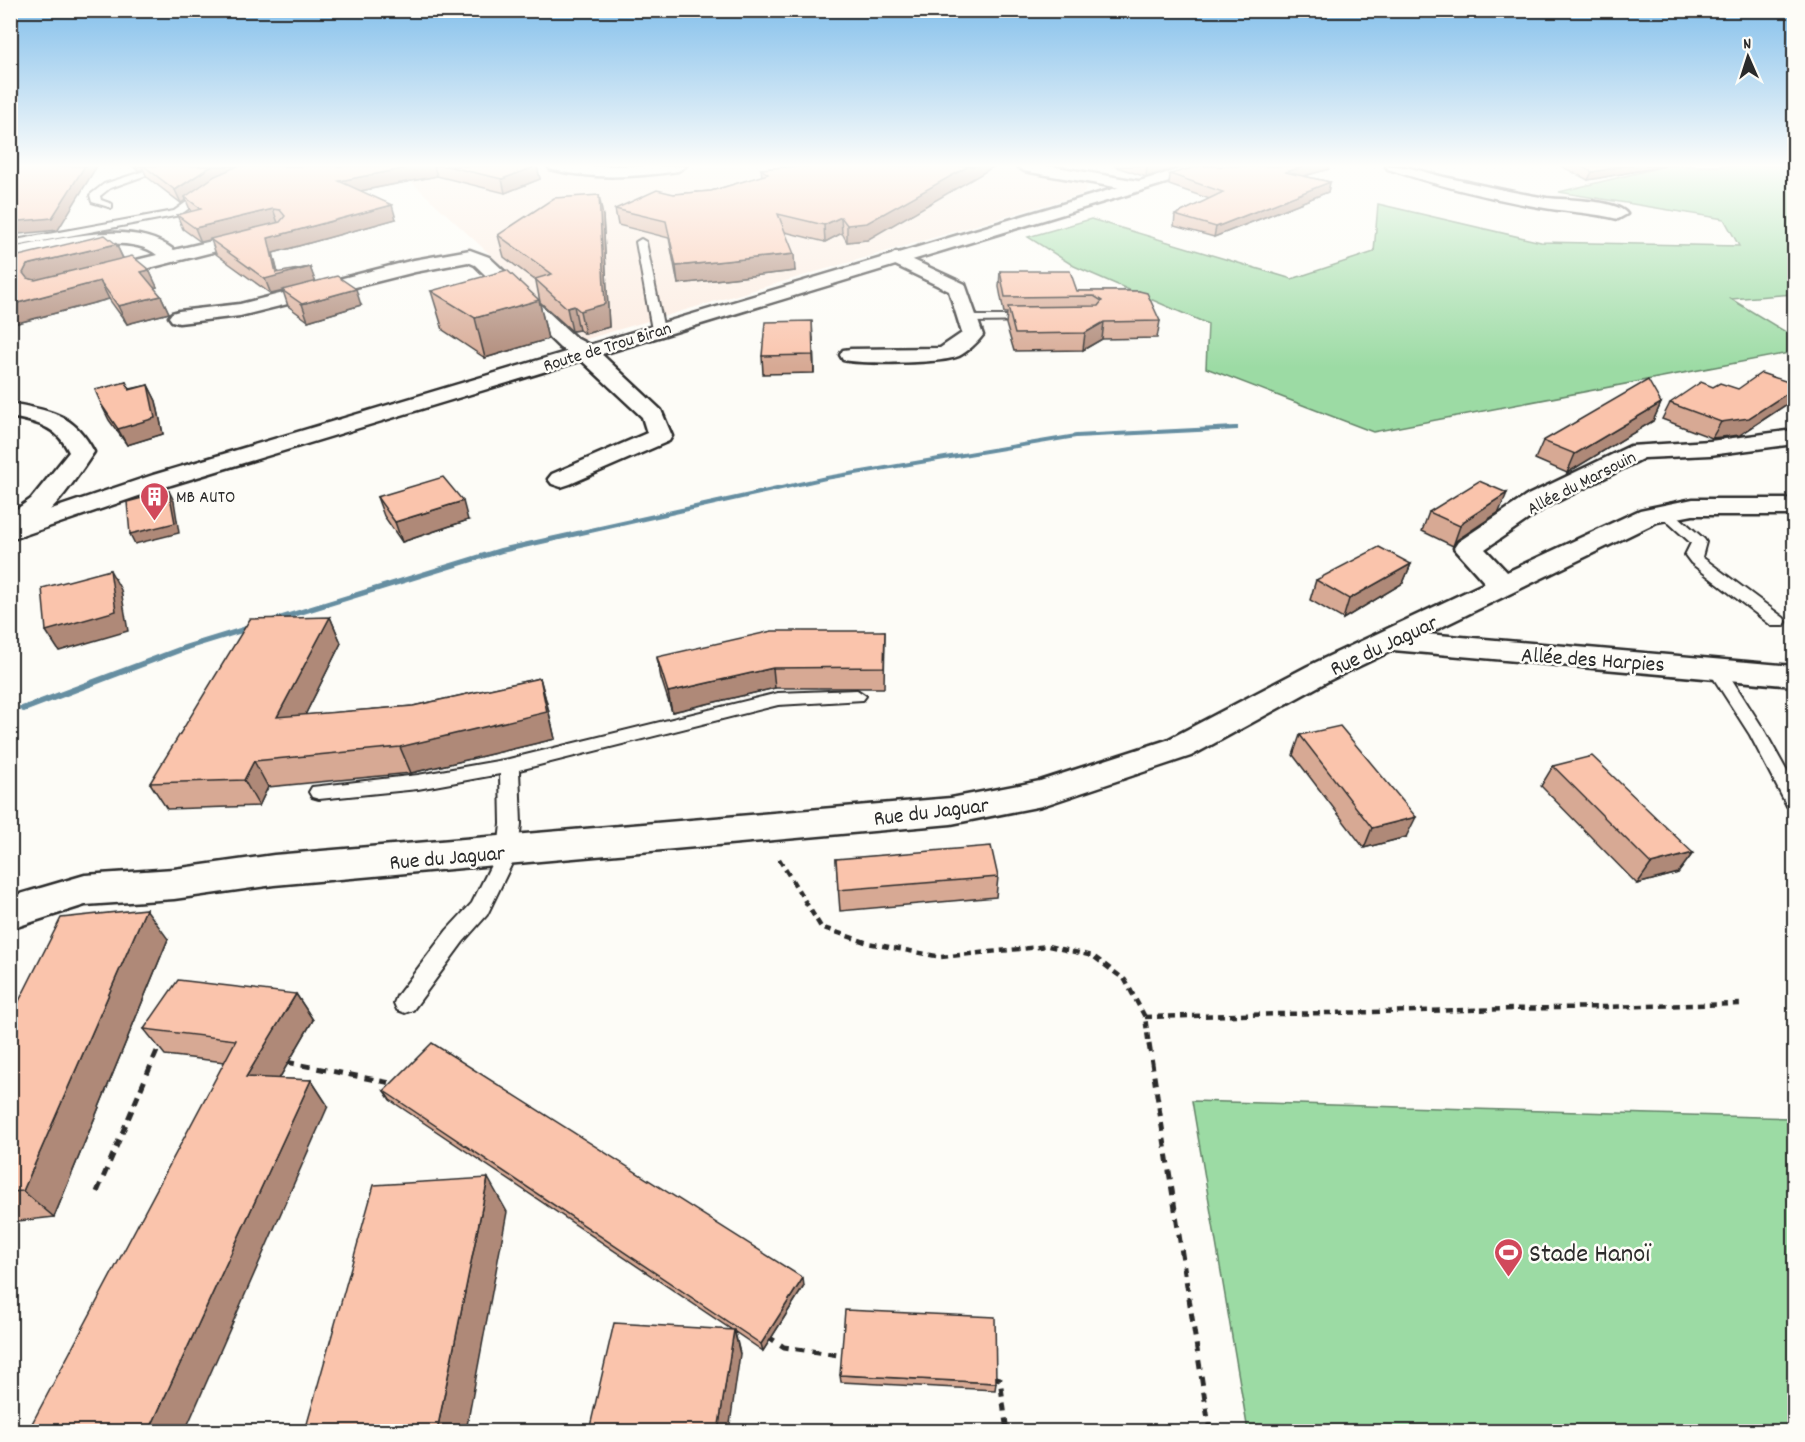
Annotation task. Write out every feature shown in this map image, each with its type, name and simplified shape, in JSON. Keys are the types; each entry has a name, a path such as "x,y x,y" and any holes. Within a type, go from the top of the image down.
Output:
{"street":[{"path":"78,280 265,233"},
{"name":"Route de Trou Biran","path":"10,532 162,480 979,233"},
{"path":"10,254 86,242 135,239 152,243 170,256"},
{"path":"179,317 240,310 414,266 470,256 493,268 568,343 587,353 653,415 660,436 561,479"},
{"path":"851,355 916,355 952,351 962,346 974,335 958,288 896,258"},
{"path":"10,410 59,421 78,442 82,452 40,505 10,527"},
{"name":"Allée du Marsouin","path":"1504,586 1473,556 1468,548 1537,501 1639,451 1710,448 1794,437"},
{"name":"Rue du Jaguar","path":"10,913 85,890 174,884 274,870 951,811 1042,793 1179,748 1214,732 1319,673 1664,511 1693,507 1794,507"},
{"name":"Allée des Harpies","path":"1391,640 1794,676"}],"lane":[{"path":"10,244 68,233"},
{"path":"641,242 658,330"},
{"path":"970,319 1047,318"},
{"path":"1664,511 1699,542 1693,555 1696,560 1778,622"},
{"path":"1716,668 1758,734 1794,801"},
{"path":"319,792 418,782 509,766 778,699 857,696"},
{"path":"405,1003 455,936 480,909 508,851 511,824 509,766"}],"path":[{"path":"776,856 783,861 821,927 868,943 941,957 1048,946 1093,956 1125,980 1145,1017 1210,1431"},
{"path":"1145,1017 1740,1004"},
{"path":"97,1191 162,1039 173,1041"},
{"path":"276,1060 391,1081 401,1088"},
{"path":"764,1334 784,1347 852,1357"},
{"path":"989,1377 1000,1379 1007,1431"}],"shaded area":[{"path":"467,233 948,233 583,340"}],"green space":[{"path":"1041,233 1139,233 1292,279 1374,252 1376,233 1504,233 1541,242 1739,246 1732,233 1794,233 1794,294 1731,299 1794,337 1794,352 1373,432 1206,368 1208,324 1074,266 1028,237"},
{"name":"Stade Hanoï","path":"1192,1101 1792,1118 1794,1122 1794,1431 1248,1431"}],"building":[{"path":"233,233 286,233 268,238 276,273 310,267 265,279 210,239"},
{"path":"601,233 605,304 580,311 574,306 567,308 535,279 552,274 498,235"},
{"path":"669,233 786,233 794,254 676,266"},
{"path":"105,235 116,244 27,265 23,273 27,278 35,280 132,256 149,270 141,272 161,296 118,306 100,281 10,305 10,258"},
{"path":"507,270 539,300 475,318 431,291"},
{"path":"1000,271 1070,271 1077,291 1147,293 1160,321 1104,322 1085,333 1015,334 1008,307 1098,306 1102,301 1094,296 1005,297"},
{"path":"337,276 356,289 302,304 282,290"},
{"path":"812,321 813,355 762,356 765,322"},
{"path":"1761,373 1794,384 1794,389 1749,418 1721,422 1670,403 1701,382 1713,387 1720,383 1738,389"},
{"path":"1648,380 1661,403 1575,454 1543,441"},
{"path":"126,382 129,390 148,385 155,418 118,429 101,404 95,390"},
{"path":"443,477 463,501 395,522 377,497"},
{"path":"1479,481 1507,493 1460,526 1429,512"},
{"name":"MB AUTO","path":"169,491 175,523 130,534 127,502"},
{"path":"1379,547 1411,564 1349,599 1316,580"},
{"path":"110,570 116,611 46,631 42,588"},
{"path":"330,617 277,717 413,706 540,678 547,712 400,747 254,761 244,780 150,783 250,619"},
{"path":"772,631 885,631 884,667 773,668 668,692 657,657"},
{"path":"1340,726 1416,817 1372,828 1300,735"},
{"path":"1592,756 1693,853 1651,864 1553,766"},
{"path":"991,846 998,877 838,890 836,859"},
{"path":"146,909 23,1191 10,1192 10,1019 61,918"},
{"path":"178,980 296,994 246,1077 311,1080 149,1431 28,1431 236,1040 144,1029"},
{"path":"432,1043 803,1278 761,1344 384,1091"},
{"path":"488,1178 437,1431 305,1431 374,1185"},
{"path":"845,1310 995,1317 996,1383 840,1375"},
{"path":"614,1323 734,1330 718,1431 589,1431"}],"waterway":[{"path":"23,709 187,647 500,551 826,478 1076,436 1235,428"}],"place":[{"name":"MB AUTO","path":"155,522"},
{"name":"Stade Hanoï","path":"1508,1278"}]}
